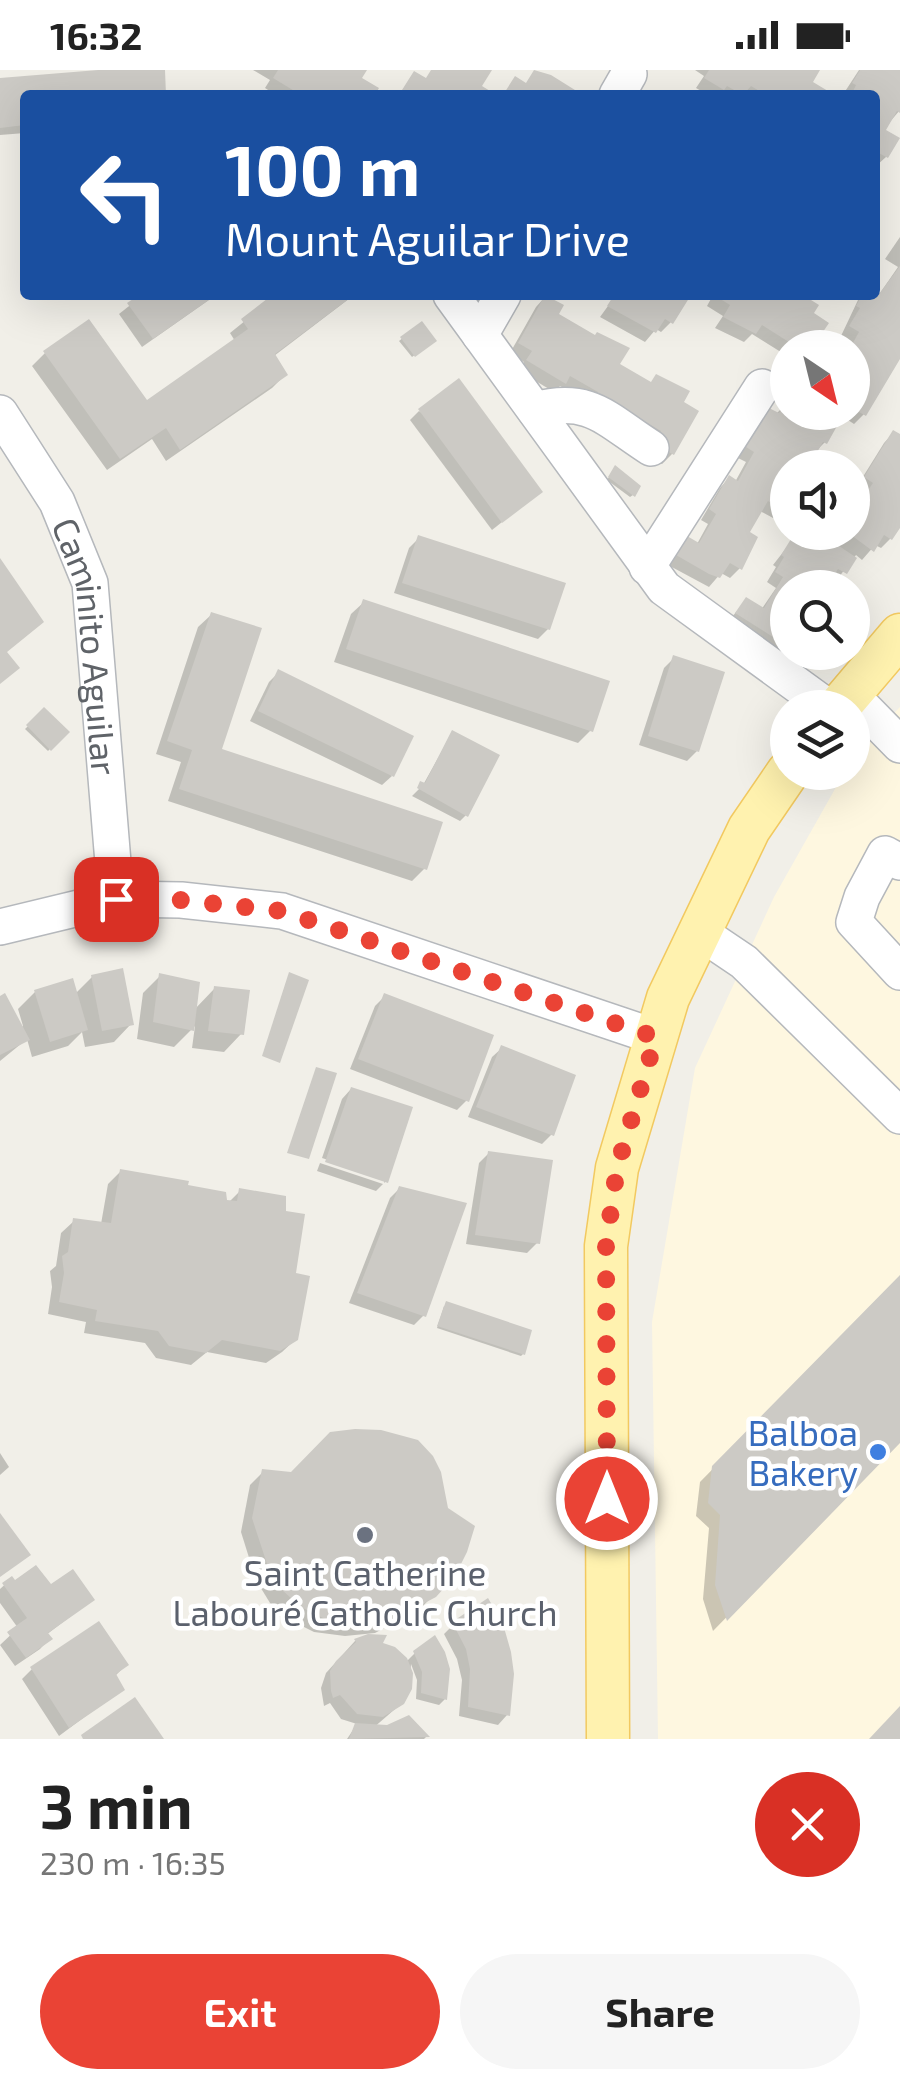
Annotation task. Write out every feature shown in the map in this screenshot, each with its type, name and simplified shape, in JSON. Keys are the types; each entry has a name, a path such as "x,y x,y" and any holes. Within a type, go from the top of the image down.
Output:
{"main road":[{"path":"851,690 900,635"},
{"path":"608,1739 606,1246 617,1168 668,998 749,829 776,790"}],"street":[{"path":"454,300 664,588 703,620 818,690"},
{"path":"480,335 500,300"},
{"path":"647,566 762,386"},
{"path":"535,410 563,403 586,407 652,448"},
{"name":"Caminito Aguilar","path":"0,412 58,502 90,584 116,899"},
{"path":"870,724 900,745"},
{"path":"900,862 886,854 854,922 900,972"},
{"path":"0,926 116,899 180,900 282,911 656,1037"},
{"path":"698,931 744,962 900,1116"}],"shaded area":[{"path":"900,707 900,1739 658,1739 652,1322 695,1068 774,897 834,790 870,790 870,738"}],"building":[{"path":"98,70 165,70 166,90 20,90 20,126 0,128 0,78"},
{"path":"278,70 367,70 362,78 379,88 293,90 273,78"},
{"path":"431,70 492,70 482,86 488,90 402,90 414,71 426,78"},
{"path":"534,70 575,90 506,90 515,76 526,83"},
{"path":"709,70 820,70 813,82 826,90 758,90 751,86 747,90 734,90 727,86 724,90 704,78"},
{"path":"860,70 900,70 900,113 897,111 886,130 900,138 888,158 880,154 880,90 854,90 856,85 852,83"},
{"path":"900,266 900,359 870,409 870,330 849,326 860,308 856,306 859,300 880,300 880,293"},
{"path":"132,300 209,300 153,339 127,303"},
{"path":"266,300 347,300 275,354 288,375 180,450 166,428 120,459 43,351 89,319 147,400 248,329 241,319"},
{"path":"542,300 554,300 564,305 559,314 595,335 597,332 630,348 620,364 651,382 656,374 690,391 684,402 699,411 674,455 654,444 661,431 632,414 593,402 598,392 570,376 566,384 526,360 532,351 518,343"},
{"path":"611,300 688,300 673,324 665,319 656,333 607,306"},
{"path":"722,300 811,300 819,305 814,313 829,323 824,330 770,330 762,325 756,334 723,317 730,305"},
{"path":"422,321 437,341 415,357 400,337"},
{"path":"459,378 543,492 502,523 418,409"},
{"path":"769,408 770,430 835,430 818,450 770,450 770,502 750,532 758,537 742,570 730,563 720,578 676,555 687,536 699,543 716,514 709,509 729,475 738,481 754,452 746,447"},
{"path":"893,430 900,434 900,528 892,540 884,535 874,552 870,549 870,467"},
{"path":"615,465 641,486 635,497 608,477"},
{"path":"418,535 566,583 550,630 402,583"},
{"path":"784,550 845,550 857,558 850,570 776,570 784,557 781,555"},
{"path":"0,558 44,622 7,652 20,668 0,684"},
{"path":"746,597 764,608 770,598 770,635 735,613"},
{"path":"363,599 610,681 593,732 346,649"},
{"path":"211,612 262,628 222,749 443,822 427,870 179,789 192,750 167,741"},
{"path":"673,655 725,672 699,752 648,736"},
{"path":"278,669 414,736 394,777 258,711"},
{"path":"44,707 70,732 51,751 26,725"},
{"path":"452,730 500,755 468,817 417,788 420,781 425,783"},
{"path":"123,968 134,1025 102,1031 91,975"},
{"path":"289,972 309,980 280,1063 262,1056"},
{"path":"159,973 200,982 194,1031 153,1022"},
{"path":"73,978 88,1030 50,1042 34,990"},
{"path":"214,986 250,990 244,1035 208,1031"},
{"path":"5,993 30,1040 0,1055 0,996"},
{"path":"384,993 494,1035 469,1102 358,1059"},
{"path":"501,1045 576,1075 554,1136 476,1107"},
{"path":"316,1067 337,1073 309,1159 287,1153"},
{"path":"351,1087 413,1107 388,1183 325,1162"},
{"path":"488,1151 553,1160 540,1244 475,1235"},
{"path":"120,1169 189,1181 188,1185 226,1192 227,1200 237,1201 239,1188 286,1196 286,1211 305,1214 296,1273 310,1276 298,1340 280,1351 222,1340 206,1353 169,1346 158,1331 95,1321 97,1310 59,1302 64,1273 62,1256 68,1252 73,1218 111,1223"},
{"path":"399,1186 467,1203 426,1317 357,1293"},
{"path":"900,1275 900,1443 727,1621 715,1585 720,1515 708,1503 712,1466"},
{"path":"446,1301 532,1330 525,1355 437,1326"},
{"name":"Saint Catherine Labouré Catholic Church","path":"381,1430 418,1440 441,1472 448,1508 475,1526 455,1576 436,1597 390,1621 359,1625 327,1620 301,1607 282,1590 268,1567 252,1518 262,1469 291,1472 330,1432"},
{"path":"0,1513 31,1555 0,1577"},
{"path":"36,1565 51,1584 73,1569 95,1600 48,1633 53,1639 26,1658 7,1632 27,1618 2,1583 12,1576 15,1580"},
{"path":"488,1598 503,1624 511,1652 514,1674 510,1716 468,1707 470,1669 466,1649 452,1622"},
{"path":"99,1621 129,1665 116,1674 125,1690 69,1728 30,1667"},
{"path":"368,1634 387,1635 383,1643 407,1658 413,1673 412,1689 404,1704 383,1717 357,1714 340,1695 333,1698 331,1691 330,1671 336,1661 356,1642 354,1639"},
{"path":"435,1635 450,1669 447,1700 421,1693 422,1672 413,1651"},
{"path":"135,1697 164,1739 83,1739 81,1735"},
{"path":"900,1706 900,1739 869,1739"},
{"path":"409,1715 430,1737 349,1739 355,1723 387,1725"}],"place":[{"name":"Balboa Bakery","path":"878,1452"},
{"name":"Saint Catherine Labouré Catholic Church","path":"365,1535"}],"route":[{"path":"116,899 180,900 282,911 656,1037 617,1168 606,1246 607,1499"}]}
